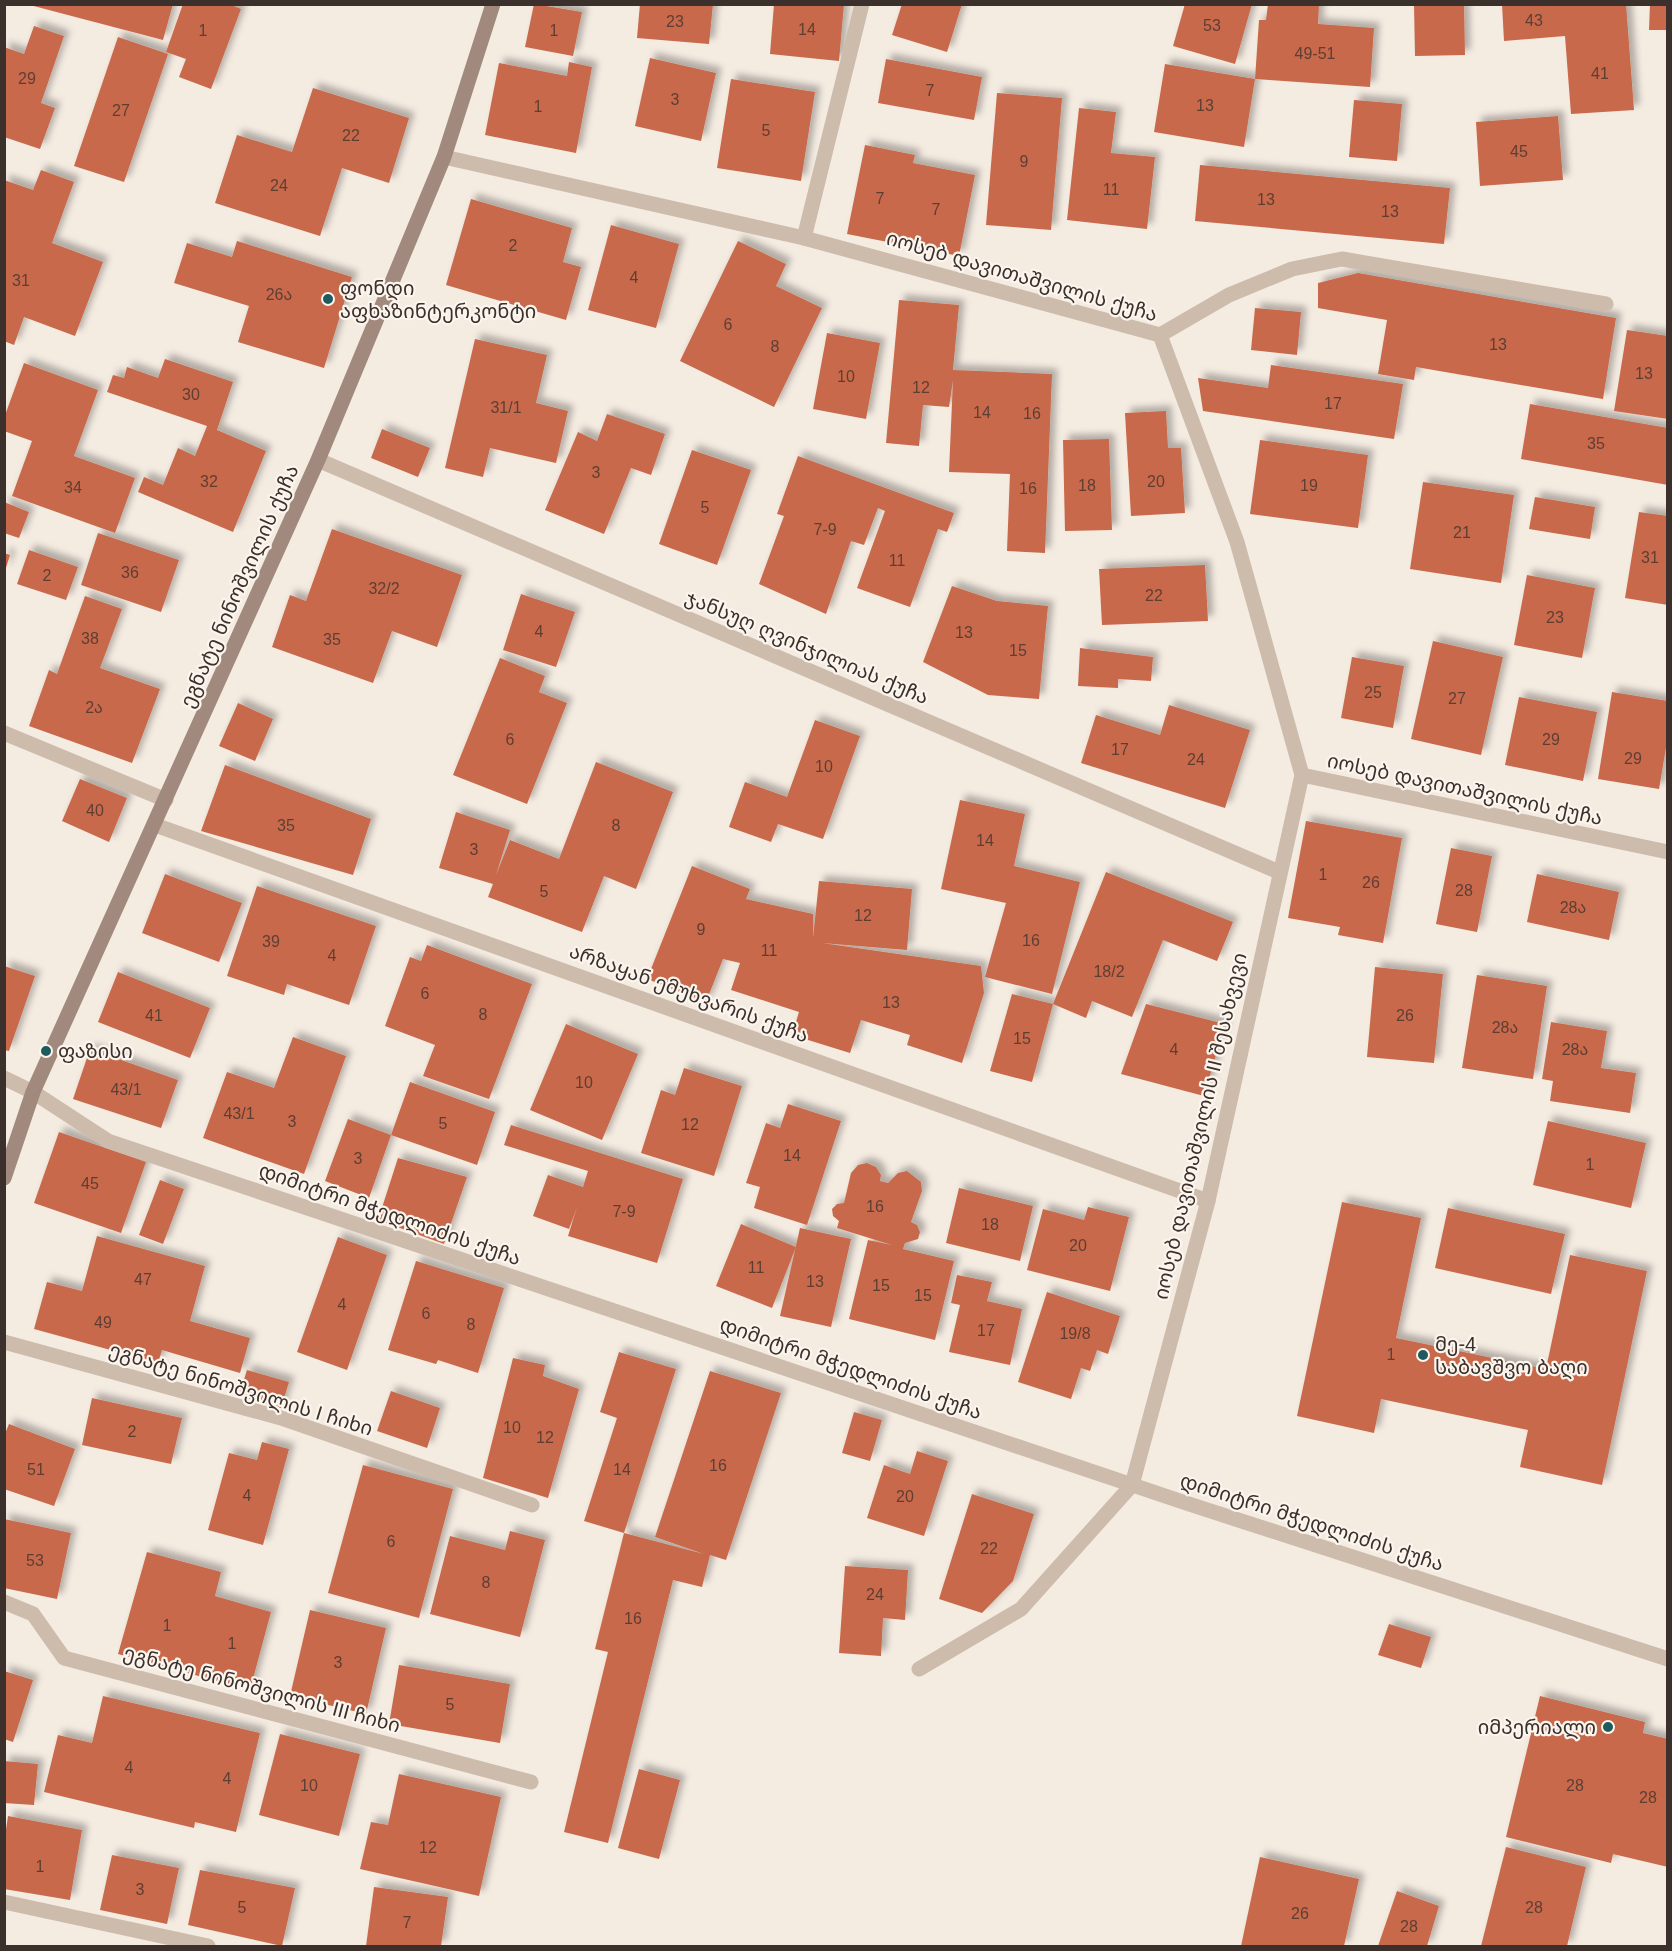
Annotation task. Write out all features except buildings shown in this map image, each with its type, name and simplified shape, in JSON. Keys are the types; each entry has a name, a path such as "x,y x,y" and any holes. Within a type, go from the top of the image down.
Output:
{"main road":[{"name":"ეგნატე ნინოშვილის ქუჩა","path":"4,1178 33,1092 318,460 444,157 493,4"}],"street":[{"path":"804,238 862,4"},
{"name":"იოსებ დავითაშვილის ქუჩა","path":"444,157 804,238 1160,335 1238,542 1302,775 1668,852"},
{"path":"1160,335 1229,296 1292,269 1342,259 1606,304"},
{"name":"ჯანსუღ ღვინჯილიას ქუჩა","path":"318,460 1279,872"},
{"path":"4,733 166,800"},
{"name":"იოსებ დავითაშვილის II შესახვევი","path":"1132,1485 1208,1201 1302,775"},
{"name":"არზაყან ემუხვარის ქუჩა","path":"155,825 1208,1201"},
{"name":"დიმიტრი მჭედლიძის ქუჩა","path":"4,1078 33,1092 108,1141 1132,1485 1668,1659"},
{"name":"ეგნატე ნინოშვილის I ჩიხი","path":"4,1342 281,1418 532,1505"},
{"path":"919,1669 1021,1609 1132,1485"},
{"name":"ეგნატე ნინოშვილის III ჩიხი","path":"4,1602 33,1614 64,1658 531,1782"},
{"path":"4,1902 208,1947"}],"place":[{"name":"ფონდი აფხაზინტერკონტი","path":"328,299"},
{"name":"ფაზისი","path":"46,1051"},
{"name":"მე-4 საბავშვო ბაღი","path":"1423,1355"},
{"name":"იმპერიალი","path":"1608,1727"}]}
